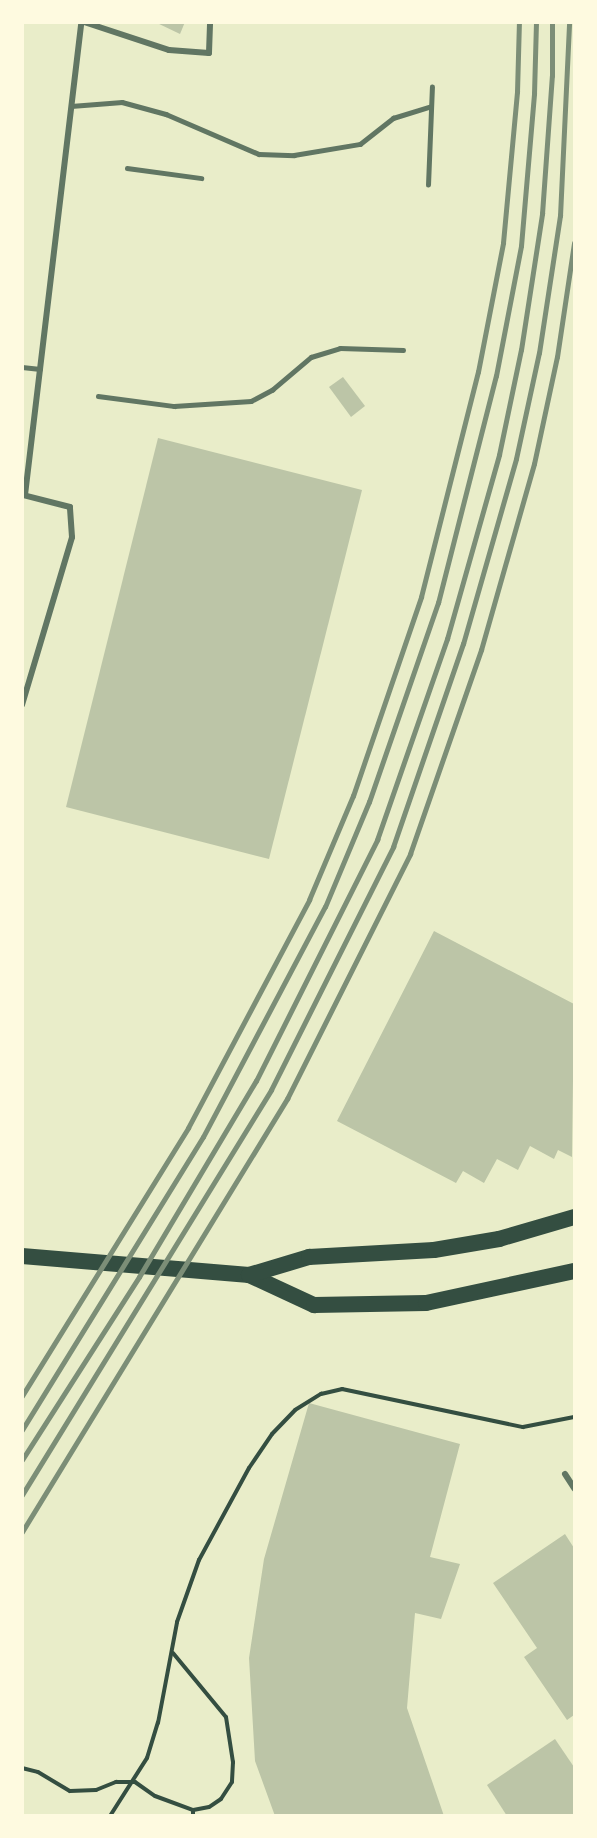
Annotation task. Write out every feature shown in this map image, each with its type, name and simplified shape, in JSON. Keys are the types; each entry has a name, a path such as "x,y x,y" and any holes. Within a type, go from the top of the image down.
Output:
{"highway":[{"path":"249,1275 309,1257 434,1250 499,1239 574,1217"},
{"path":"22,1256 249,1275 314,1305 416,1303 574,1271"}],"street":[{"path":"22,705 72,537 70,507 24,495 83,22 169,50 209,53 210,22"},
{"path":"565,1474 574,1488"}],"lane":[{"path":"428,185 429,107 432,87"},
{"path":"71,106 122,102 166,114 259,154 294,155 360,144 393,118 429,107"},
{"path":"127,168 201,177"},
{"path":"98,396 174,406 251,401 272,390 311,357 340,348 403,350"},
{"path":"22,367 40,369"}],"path":[{"path":"110,1815 147,1758 158,1723 177,1622 199,1560 233,1497 272,1434 295,1410 321,1394 342,1389 523,1427 574,1417"},
{"path":"22,1768 38,1772 70,1791 96,1790 116,1782 132,1782 155,1796 193,1813 209,1808 221,1799 232,1782 233,1762 226,1717 172,1653"}],"building":[{"path":"155,22 185,22 180,34"},
{"path":"343,377 365,406 351,417 329,387"},
{"path":"158,438 362,490 269,859 66,807"},
{"path":"434,931 574,1004 572,1157 558,1150 554,1159 530,1146 518,1170 497,1159 484,1183 463,1171 456,1183 337,1121"},
{"path":"309,1403 460,1444 430,1557 460,1564 441,1619 415,1613 407,1708 444,1816 275,1816 255,1761 249,1658 264,1559"},
{"path":"565,1534 574,1548 574,1715 567,1720 524,1657 537,1648 493,1583"},
{"path":"555,1739 574,1767 574,1816 507,1816 487,1785"}],"railway":[{"path":"22,1396 188,1128 309,900 353,796 421,597 478,372 503,243 517,92 519,22"},
{"path":"22,1430 203,1137 325,907 369,802 438,603 496,376 521,246 534,94 536,22"},
{"path":"22,1460 139,1277 256,1081 377,840 447,639 499,455 521,350 542,214 552,76 552,22"},
{"path":"22,1495 271,1090 393,847 463,644 516,459 539,353 560,216 569,22"},
{"path":"22,1532 287,1099 410,854 481,650 534,464 557,357 574,243"}]}
